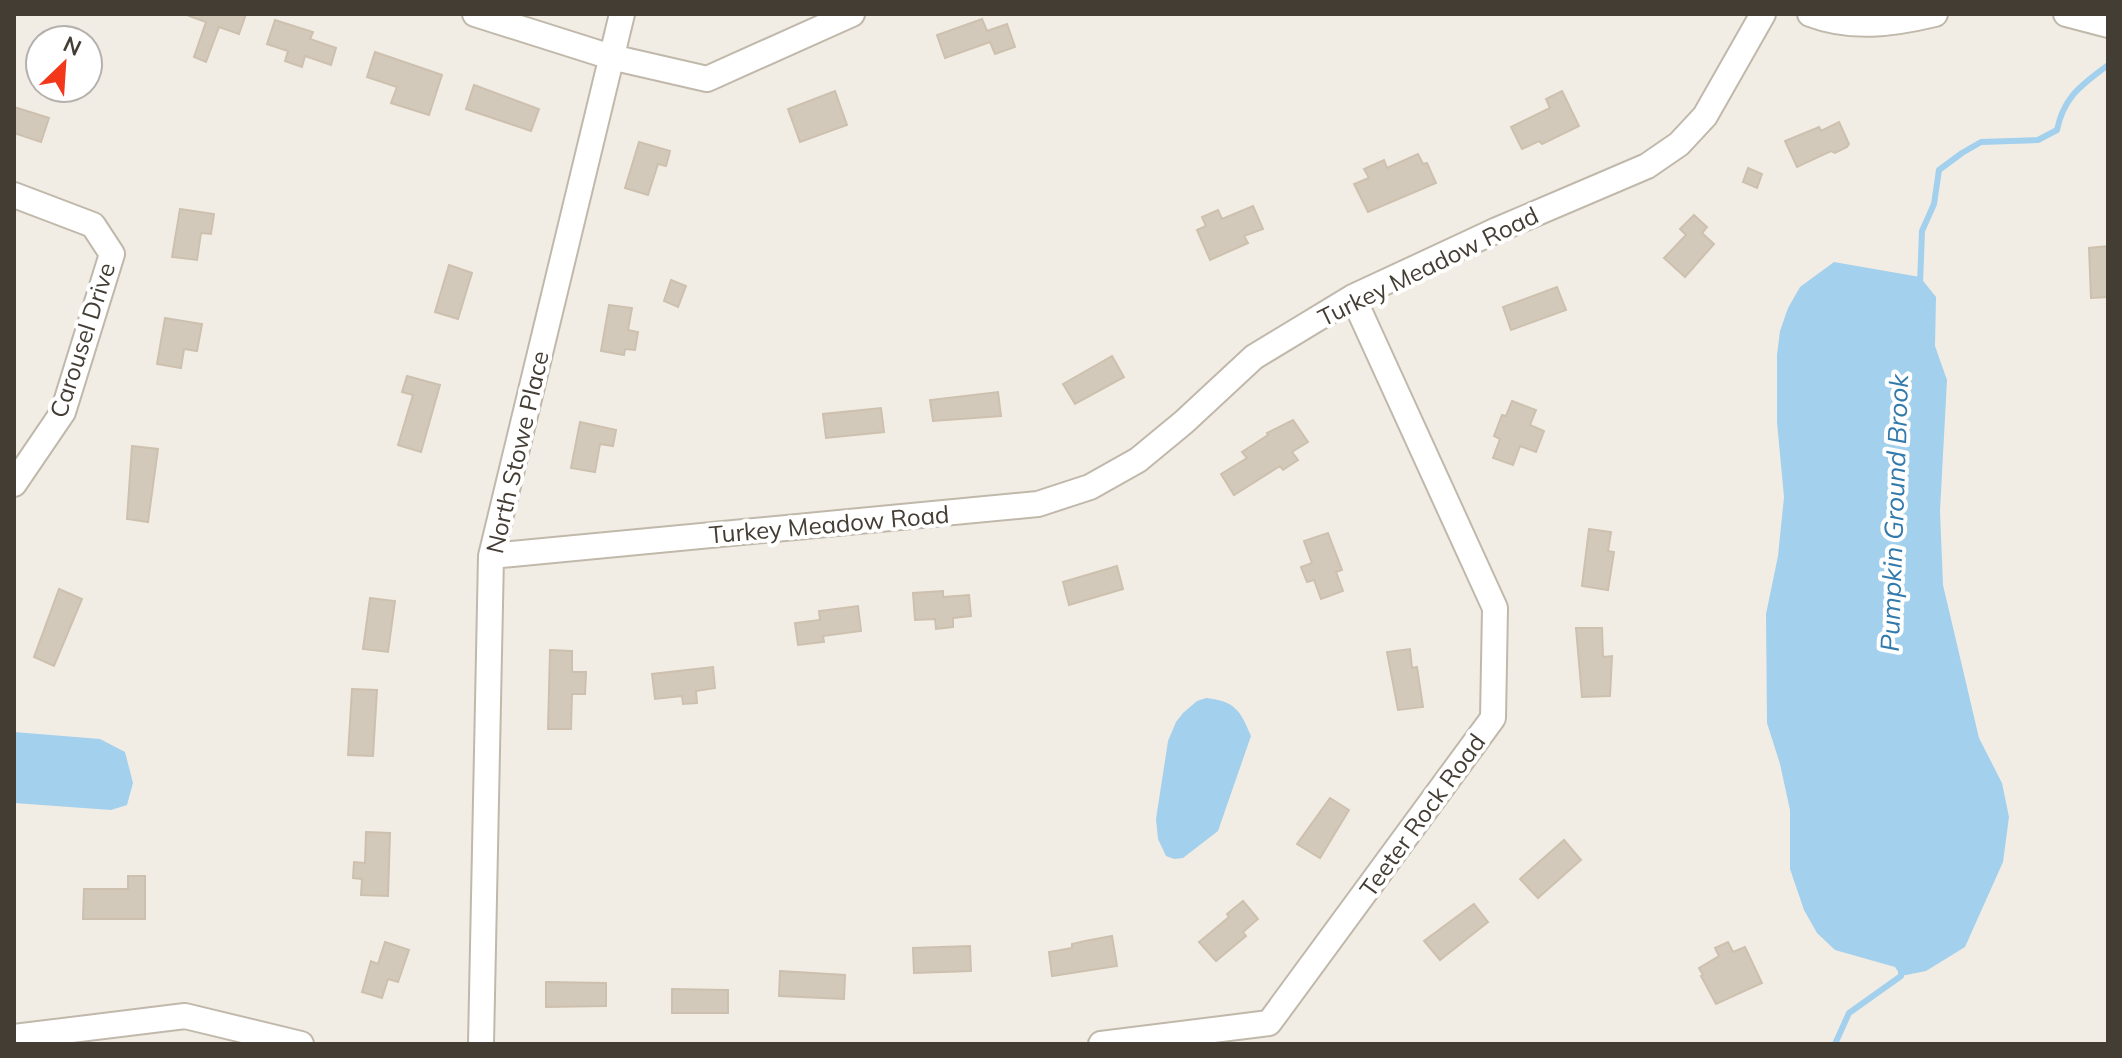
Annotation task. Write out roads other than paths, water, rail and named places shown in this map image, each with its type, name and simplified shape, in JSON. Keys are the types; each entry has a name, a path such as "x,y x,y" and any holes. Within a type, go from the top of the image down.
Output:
{"street":[{"path":"475,14 611,57 707,79 852,14"},
{"name":"North Stowe Place","path":"481,1044 491,556 622,14"},
{"name":"Turkey Meadow Road","path":"491,556 1038,504 1090,487 1138,460 1254,357 1353,297 1497,230 1647,166 1679,144 1705,116 1763,14"},
{"path":"1810,14 1852,24 1891,24 1935,14"},
{"path":"2066,14 2108,25"},
{"name":"Carousel Drive","path":"14,195 93,225 112,254 63,412 14,484"},
{"name":"Teeter Rock Road","path":"1101,1044 1269,1023 1493,718 1495,608 1353,297"},
{"path":"14,1037 185,1016 301,1044"}],"water":[{"path":"1834,262 1920,277 1936,297 1935,346 1947,380 1940,511 1943,585 1979,738 2002,783 2009,817 2003,862 1965,947 1926,971 1901,976 1895,967 1835,950 1817,933 1804,910 1790,869 1790,810 1767,723 1766,614 1778,556 1784,497 1777,422 1780,331 1800,287"},
{"path":"1206,698 1235,708 1251,736 1218,831 1183,858 1174,859 1166,856 1158,839 1156,819 1168,741 1183,713 1197,701"},
{"path":"14,732 100,739 125,752 133,783 127,805 111,810 14,803"}],"waterway":[{"name":"Pumpkin Ground Brook","path":"1920,284 1922,231 1934,204 1939,170 1981,142 2038,140 2057,130 2069,100 2108,65"},
{"name":"Pumpkin Ground Brook","path":"1835,1044 1849,1013 1901,976 1901,971"}]}
